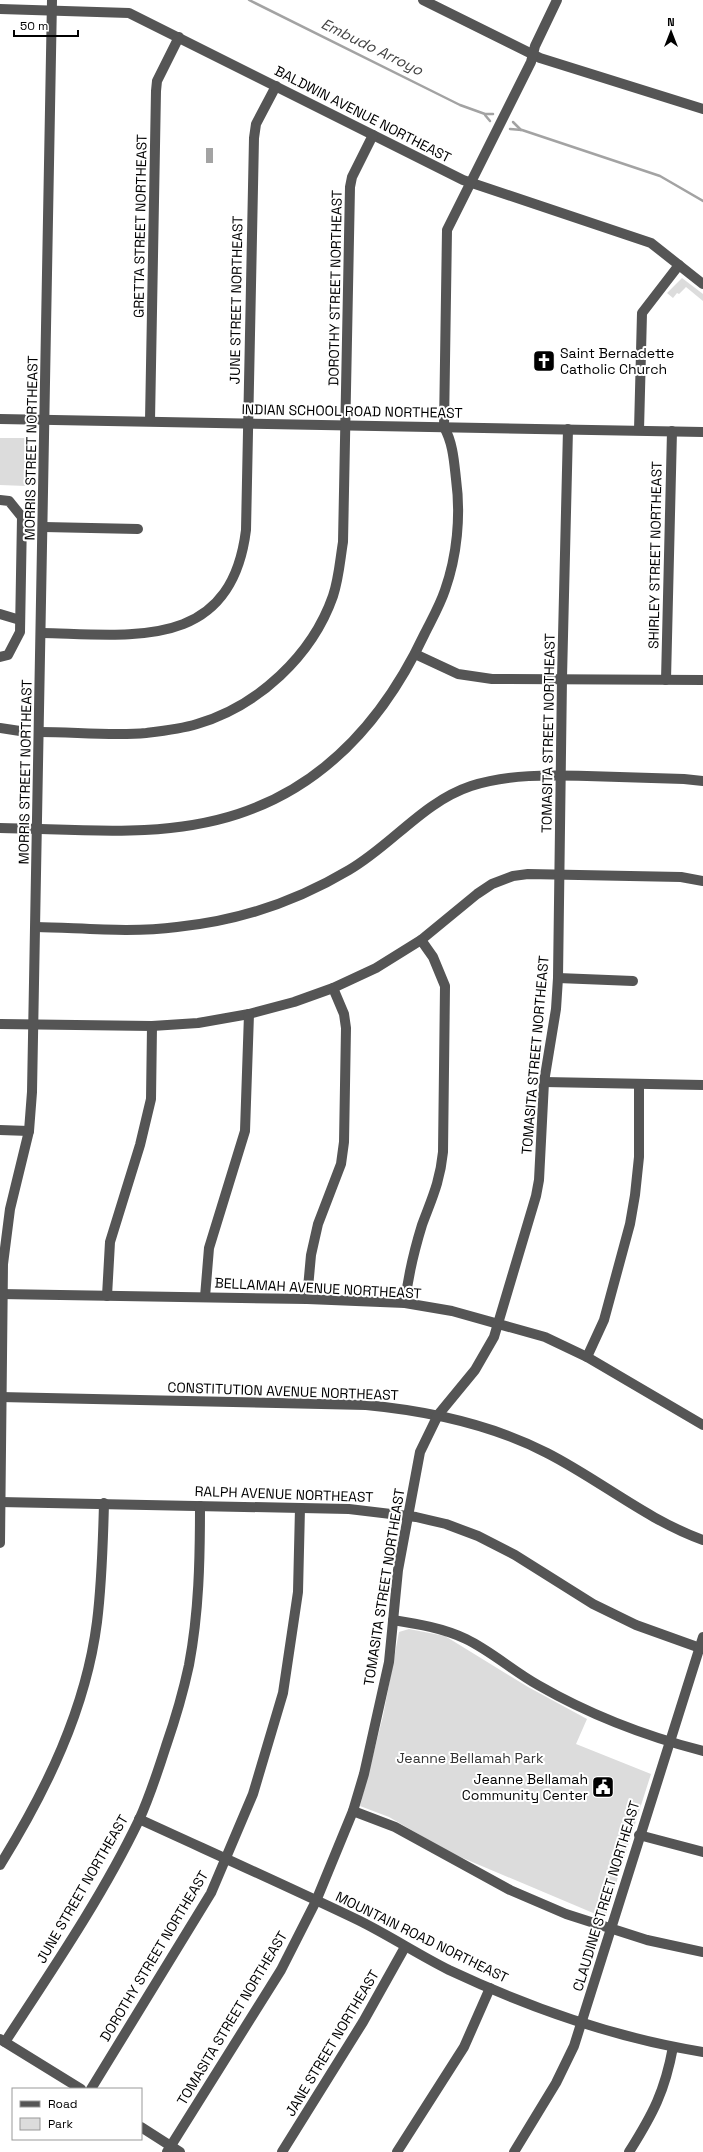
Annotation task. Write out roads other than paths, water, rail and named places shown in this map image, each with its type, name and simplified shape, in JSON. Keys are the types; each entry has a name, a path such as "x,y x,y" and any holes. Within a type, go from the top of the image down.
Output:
{"street":[{"path":"423,0 533,54 703,109"},
{"path":"0,828 142,831 184,827 219,820 275,798 300,785 322,769 350,744 372,721 390,698 415,654 445,590 456,539 459,515 458,492 451,439 444,427 447,230 531,62 535,46 557,0"},
{"name":"BALDWIN AVENUE NORTHEAST","path":"0,9 52,5 130,13 471,183 651,243 703,284"},
{"name":"MORRIS STREET NORTHEAST","path":"0,1542 3,1264 10,1208 29,1131 32,1092 44,527 52,5"},
{"name":"GRETTA STREET NORTHEAST","path":"150,421 156,91 157,81 179,37"},
{"name":"JUNE STREET NORTHEAST","path":"42,633 150,634 172,629 191,621 211,607 237,574 243,553 246,530 254,138 256,124 276,86"},
{"name":"DOROTHY STREET NORTHEAST","path":"40,732 145,733 197,724 229,711 260,692 285,671 301,654 324,616 333,595 339,570 343,542 350,188 352,177 373,135"},
{"path":"639,430 642,313 679,265"},
{"name":"INDIAN SCHOOL ROAD NORTHEAST","path":"0,419 703,432"},
{"name":"TOMASITA STREET NORTHEAST","path":"169,2149 281,1970 316,1901 352,1811 364,1774 389,1662 398,1570 420,1452 438,1415 486,1353 498,1323 539,1180 544,1082 556,1009 558,978 562,776 562,678 568,429"},
{"name":"SHIRLEY STREET NORTHEAST","path":"666,680 672,431"},
{"path":"0,500 9,502 22,517 20,632 8,655 0,657"},
{"path":"44,527 138,529"},
{"path":"0,614 20,620"},
{"path":"415,654 458,674 492,678 703,680"},
{"path":"0,728 20,732"},
{"path":"36,927 176,928 213,922 255,912 288,901 351,869 388,842 421,813 449,795 470,786 494,780 522,776 562,776 684,779 703,781"},
{"path":"0,1024 152,1026 198,1024 249,1014 294,1002 333,988 376,968 421,940 477,894 492,884 521,875 681,876 703,881"},
{"path":"404,1303 408,1275 423,1224 441,1173 443,1152 445,986 436,964 421,940"},
{"path":"558,978 633,981"},
{"path":"307,1299 311,1255 318,1224 341,1164 344,1142 346,1028 344,1014 333,988"},
{"path":"205,1297 209,1248 245,1131 249,1014"},
{"path":"107,1296 110,1242 140,1145 151,1099 152,1026"},
{"path":"544,1082 703,1085"},
{"path":"587,1357 604,1320 630,1224 639,1157 639,1084"},
{"path":"0,1130 29,1131"},
{"name":"BELLAMAH AVENUE NORTHEAST","path":"2,1294 307,1299 404,1303 452,1311 544,1337 587,1357 703,1425"},
{"name":"CONSTITUTION AVENUE NORTHEAST","path":"1,1397 366,1405 402,1408 438,1415 489,1429 548,1453 666,1523 703,1540"},
{"name":"RALPH AVENUE NORTHEAST","path":"1,1502 104,1503 366,1510 408,1516 446,1524 478,1536 515,1555 593,1604 636,1625 701,1649"},
{"path":"0,1865 42,1791 64,1744 77,1706 97,1623 104,1503"},
{"name":"JUNE STREET NORTHEAST","path":"3,2040 92,1904 139,1819 164,1753 189,1666 196,1615 200,1556 200,1506"},
{"name":"DOROTHY STREET NORTHEAST","path":"91,2088 192,1926 227,1858 254,1794 283,1693 298,1592 300,1508"},
{"path":"393,1620 441,1630 468,1640 538,1685 595,1714 670,1742 703,1751"},
{"name":"CLAUDINE STREET NORTHEAST","path":"514,2152 565,2067 574,2046 639,1835 701,1649 703,1637"},
{"path":"352,1811 395,1827 464,1867 510,1890 566,1914 611,1929 703,1952"},
{"name":"MOUNTAIN ROAD NORTHEAST","path":"139,1819 227,1858 362,1923 405,1947 490,1988 581,2023 673,2047 703,2052"},
{"path":"639,1835 703,1852"},
{"name":"JANE STREET NORTHEAST","path":"282,2152 363,2022 405,1947"},
{"path":"397,2152 464,2047 490,1988"},
{"path":"3,2040 79,2088"},
{"path":"629,2152 661,2096 673,2047"},
{"path":"142,2128 169,2149 180,2152"}],"waterway":[{"name":"Embudo Arroyo","path":"249,0 460,105 485,114 493,114"},
{"name":"Embudo Arroyo","path":"485,115 490,121"},
{"name":"Embudo Arroyo","path":"513,122 521,130"},
{"name":"Embudo Arroyo","path":"510,129 522,130 660,176 703,201"}],"place":[{"name":"Saint Bernadette Catholic Church","path":"544,361"},
{"name":"Jeanne Bellamah Community Center","path":"603,1787"}],"park label":[{"name":"Jeanne Bellamah Park","path":"470,1758"}]}
